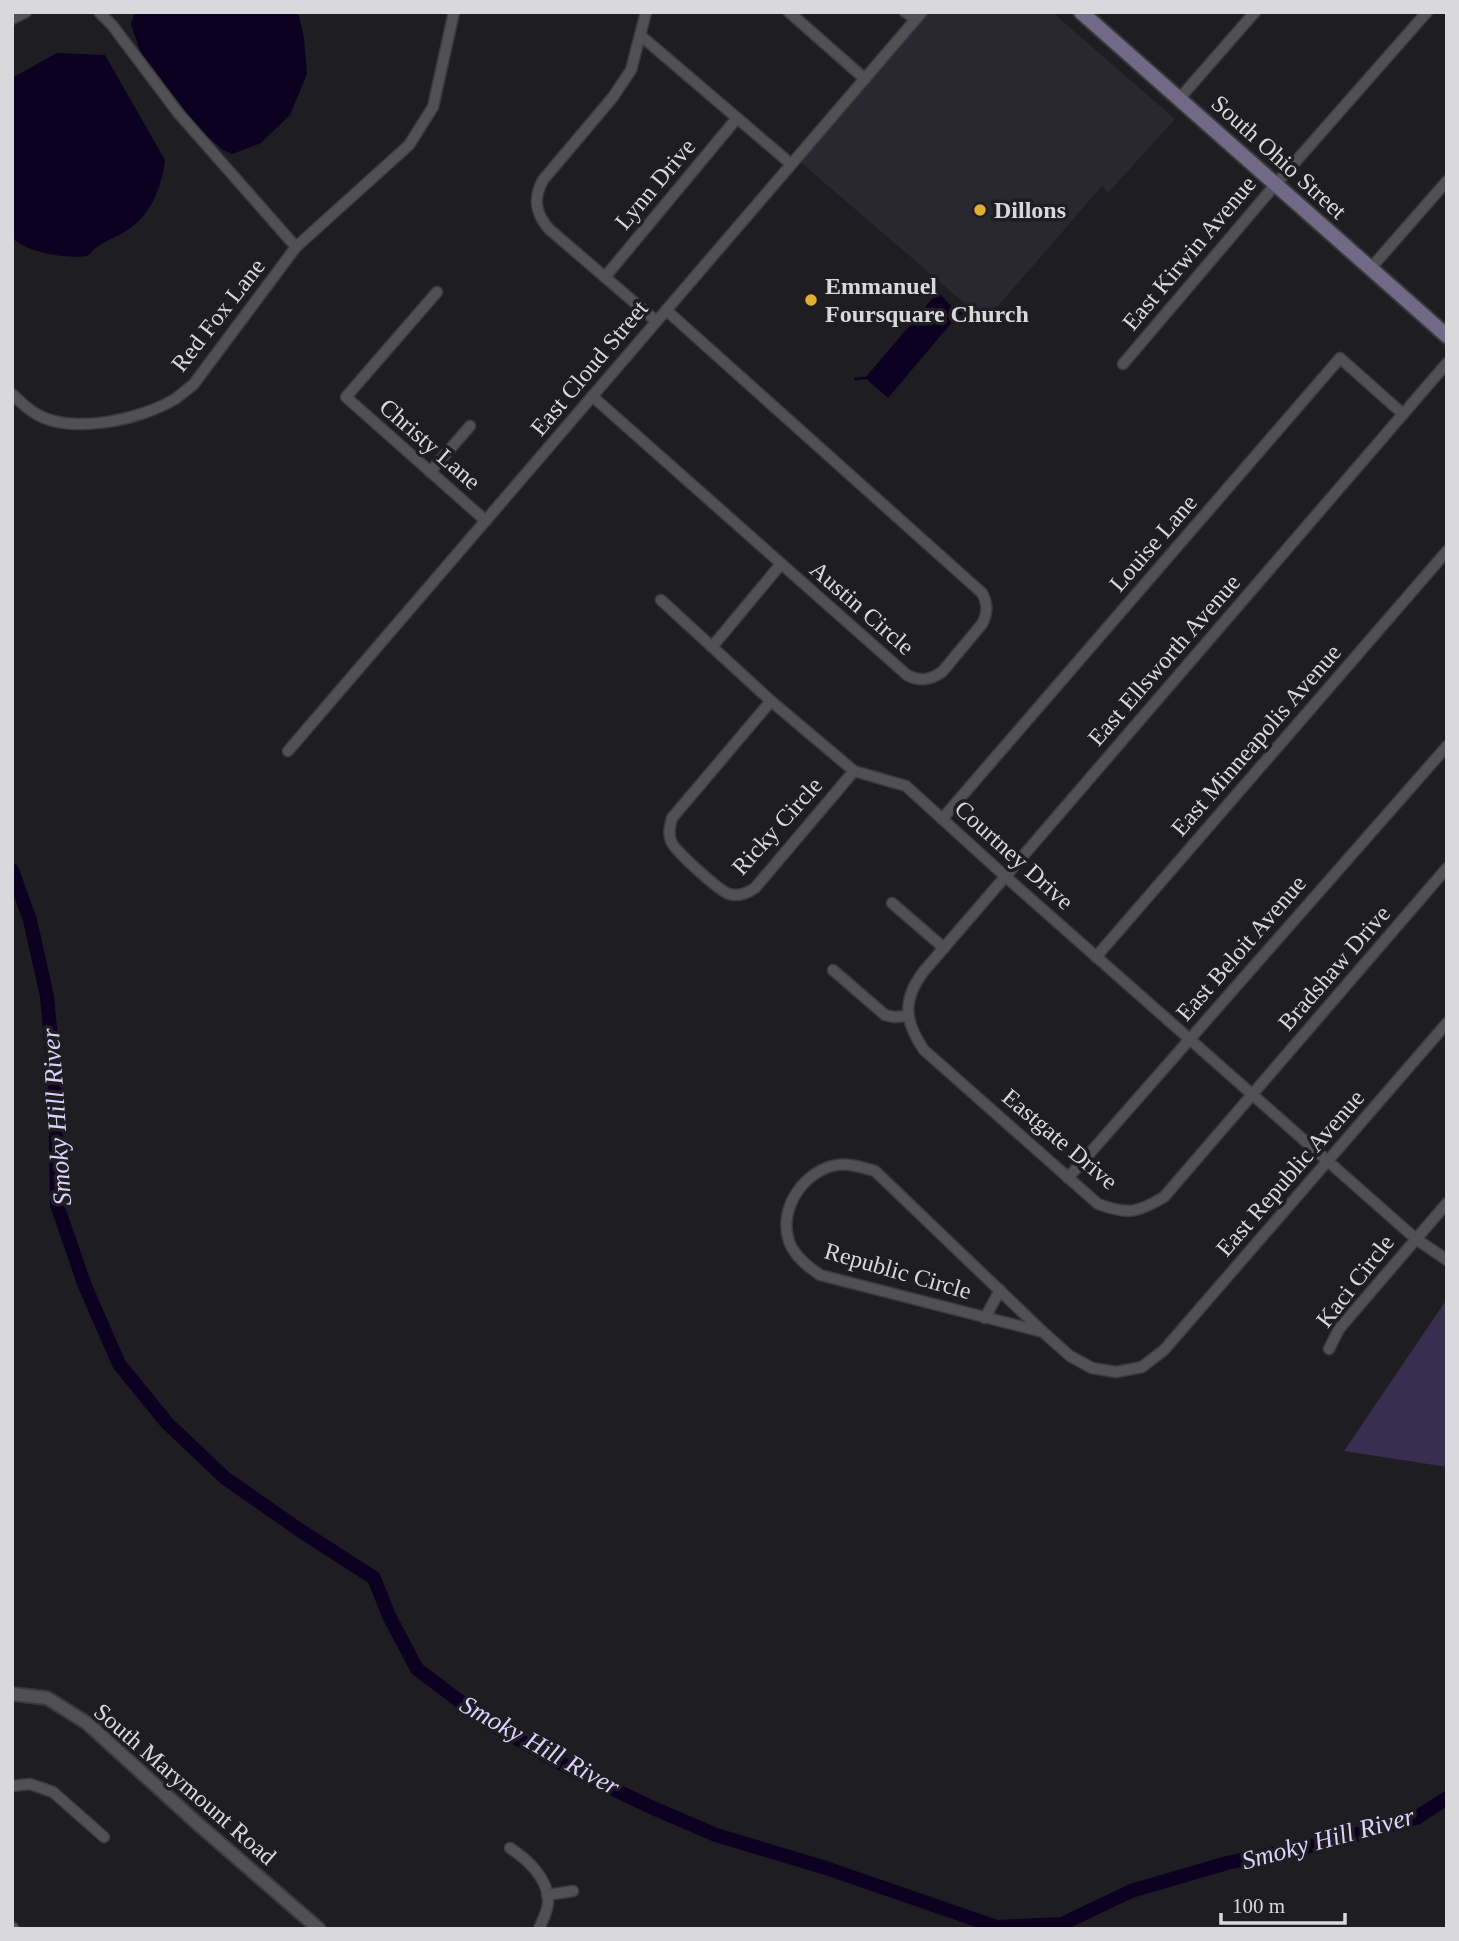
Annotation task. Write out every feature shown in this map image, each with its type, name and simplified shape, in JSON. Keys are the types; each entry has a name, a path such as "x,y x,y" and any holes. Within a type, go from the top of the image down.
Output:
{"main road":[{"name":"South Ohio Street","path":"1081,12 1447,336"}],"street":[{"path":"12,19 26,12"},
{"name":"Red Fox Lane","path":"99,12 112,25 179,114 296,247"},
{"name":"Red Fox Lane","path":"12,394 33,412 57,423 86,424 120,420 149,410 175,399 192,385 296,247 409,145 433,107 454,12"},
{"path":"646,12 631,70 613,97 542,180 536,200 539,216 549,229 656,321"},
{"path":"789,12 865,79"},
{"path":"905,12 919,16"},
{"path":"1179,99 1255,12"},
{"name":"East Kirwin Avenue","path":"1123,363 1427,12"},
{"name":"East Cloud Street","path":"288,751 919,16"},
{"path":"640,35 791,164"},
{"name":"Lynn Drive","path":"605,277 737,118"},
{"path":"1370,269 1447,181"},
{"name":"Christy Lane","path":"436,292 346,397 486,521"},
{"name":"Austin Circle","path":"592,396 907,675 924,680 934,678 942,672 982,624 986,615 985,599 976,586 666,310"},
{"name":"Louise Lane","path":"942,819 1340,358 1403,414"},
{"name":"East Ellsworth Avenue","path":"907,1016 908,1001 914,984 1447,363"},
{"path":"430,472 470,426"},
{"name":"East Minneapolis Avenue","path":"1096,957 1447,551"},
{"path":"712,647 781,564"},
{"name":"Courtney Drive","path":"661,600 771,701 854,771 906,786 1328,1162 1416,1239 1447,1260"},
{"name":"Ricky Circle","path":"771,701 672,818 669,830 671,842 720,889 736,895 745,894 755,888 854,771"},
{"name":"East Beloit Avenue","path":"1068,1178 1447,746"},
{"name":"Bradshaw Drive","path":"1252,1094 1447,868"},
{"path":"892,903 944,948"},
{"path":"833,970 885,1015 907,1016"},
{"name":"Eastgate Drive","path":"907,1016 912,1034 923,1050 1098,1204 1116,1210 1142,1210 1164,1197 1252,1094"},
{"name":"East Republic Avenue","path":"1164,1350 1447,1023"},
{"name":"Republic Circle","path":"1043,1332 820,1275 803,1264 792,1247 786,1226 789,1207 799,1188 815,1173 834,1165 856,1165 875,1171 1070,1356 1092,1368 1115,1372 1142,1367 1164,1350"},
{"name":"Kaci Circle","path":"1329,1349 1339,1329 1447,1203"},
{"path":"985,1318 1000,1290"},
{"name":"South Marymount Road","path":"12,1694 47,1698 87,1723 319,1929"},
{"path":"12,1786 30,1784 53,1792 104,1837"},
{"path":"510,1848 542,1878 549,1904 539,1929"},
{"path":"547,1895 573,1891"}],"shaded area":[{"path":"135,12 298,12 304,38 307,74 290,115 261,143 232,154 223,150 200,130 141,54 131,24"},
{"path":"928,12 1052,12 1175,119 1108,193 1102,186 985,321 799,161"},
{"path":"57,53 105,55 165,160 157,193 146,212 131,228 99,246 88,256 48,254 28,248 12,238 12,78"},
{"path":"938,292 959,314 888,398 865,378"},
{"path":"1447,1299 1447,1467 1344,1451"}],"waterway":[{"path":"934,279 938,292"},
{"path":"959,314 970,310"},
{"path":"855,379 865,378"},
{"name":"Smoky Hill River","path":"12,870 30,920 47,996 55,1085 57,1205 85,1286 119,1364 167,1423 225,1478 374,1578 389,1616 417,1669 486,1721 569,1768 716,1835 826,1868 997,1927 1062,1924 1131,1891 1227,1863 1326,1843 1416,1818 1447,1798"}],"place":[{"name":"Dillons","path":"980,210"},
{"name":"Emmanuel Foursquare Church","path":"811,300"}]}
